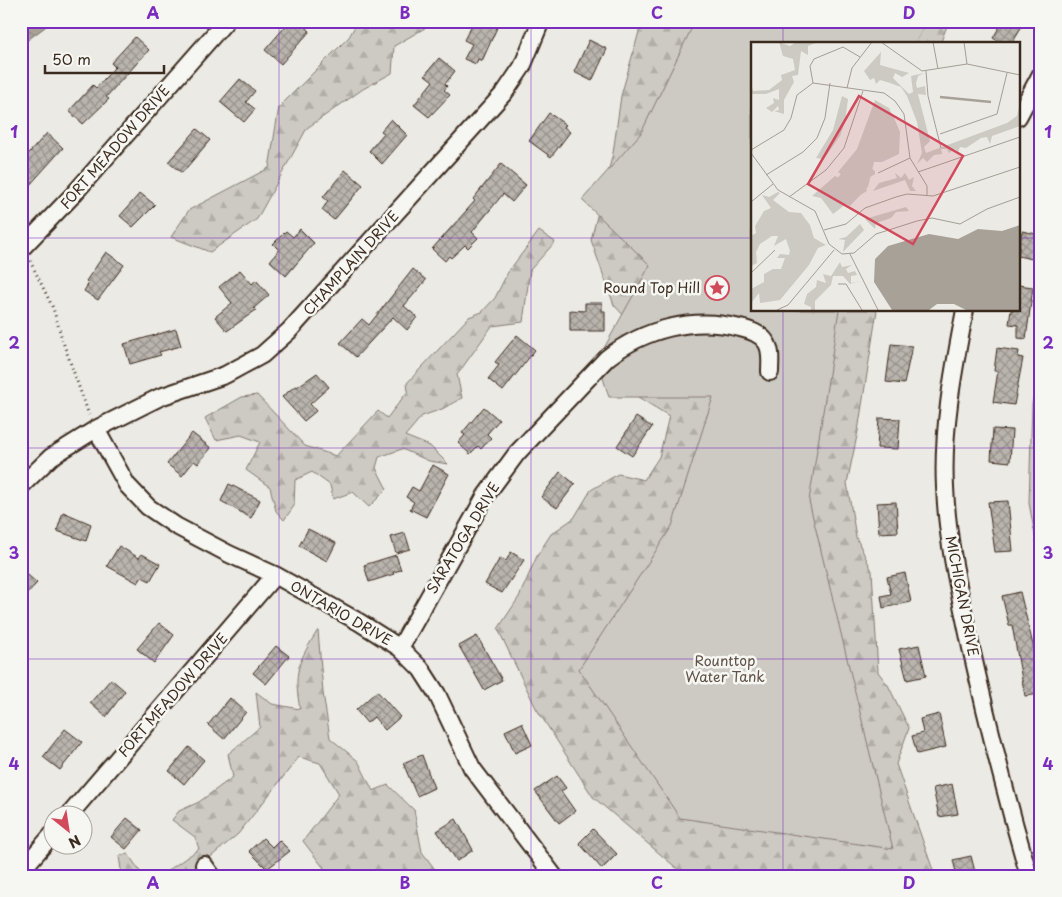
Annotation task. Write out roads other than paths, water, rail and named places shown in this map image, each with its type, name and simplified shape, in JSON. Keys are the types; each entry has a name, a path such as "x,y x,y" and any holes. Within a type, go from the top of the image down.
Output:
{"street":[{"name":"FORT MEADOW DRIVE","path":"24,253 226,21"},
{"name":"CHAMPLAIN DRIVE","path":"21,486 51,457 96,429 160,397 225,375 262,355 289,331 505,92 522,67 541,21"},
{"path":"1020,113 1041,74"},
{"name":"MICHIGAN DRIVE","path":"965,311 955,362 946,433 945,486 950,550 997,764 1029,876"},
{"name":"SARATOGA DRIVE","path":"400,648 486,495 517,453 607,358 621,347 664,328 690,324 725,324 754,331 766,341 770,353 770,372"},
{"name":"ONTARIO DRIVE","path":"96,429 127,485 148,507 176,526 275,576 359,622 400,648 421,669 437,694 472,768 554,876"},
{"name":"FORT MEADOW DRIVE","path":"79,804 275,576"},
{"path":"21,871 42,847"}],"water":[{"path":"21,21 53,21 21,45"}],"place":[{"name":"Round Top Hill","path":"717,288"}],"park label":[{"name":"Rounttop Water Tank","path":"725,670"}]}
